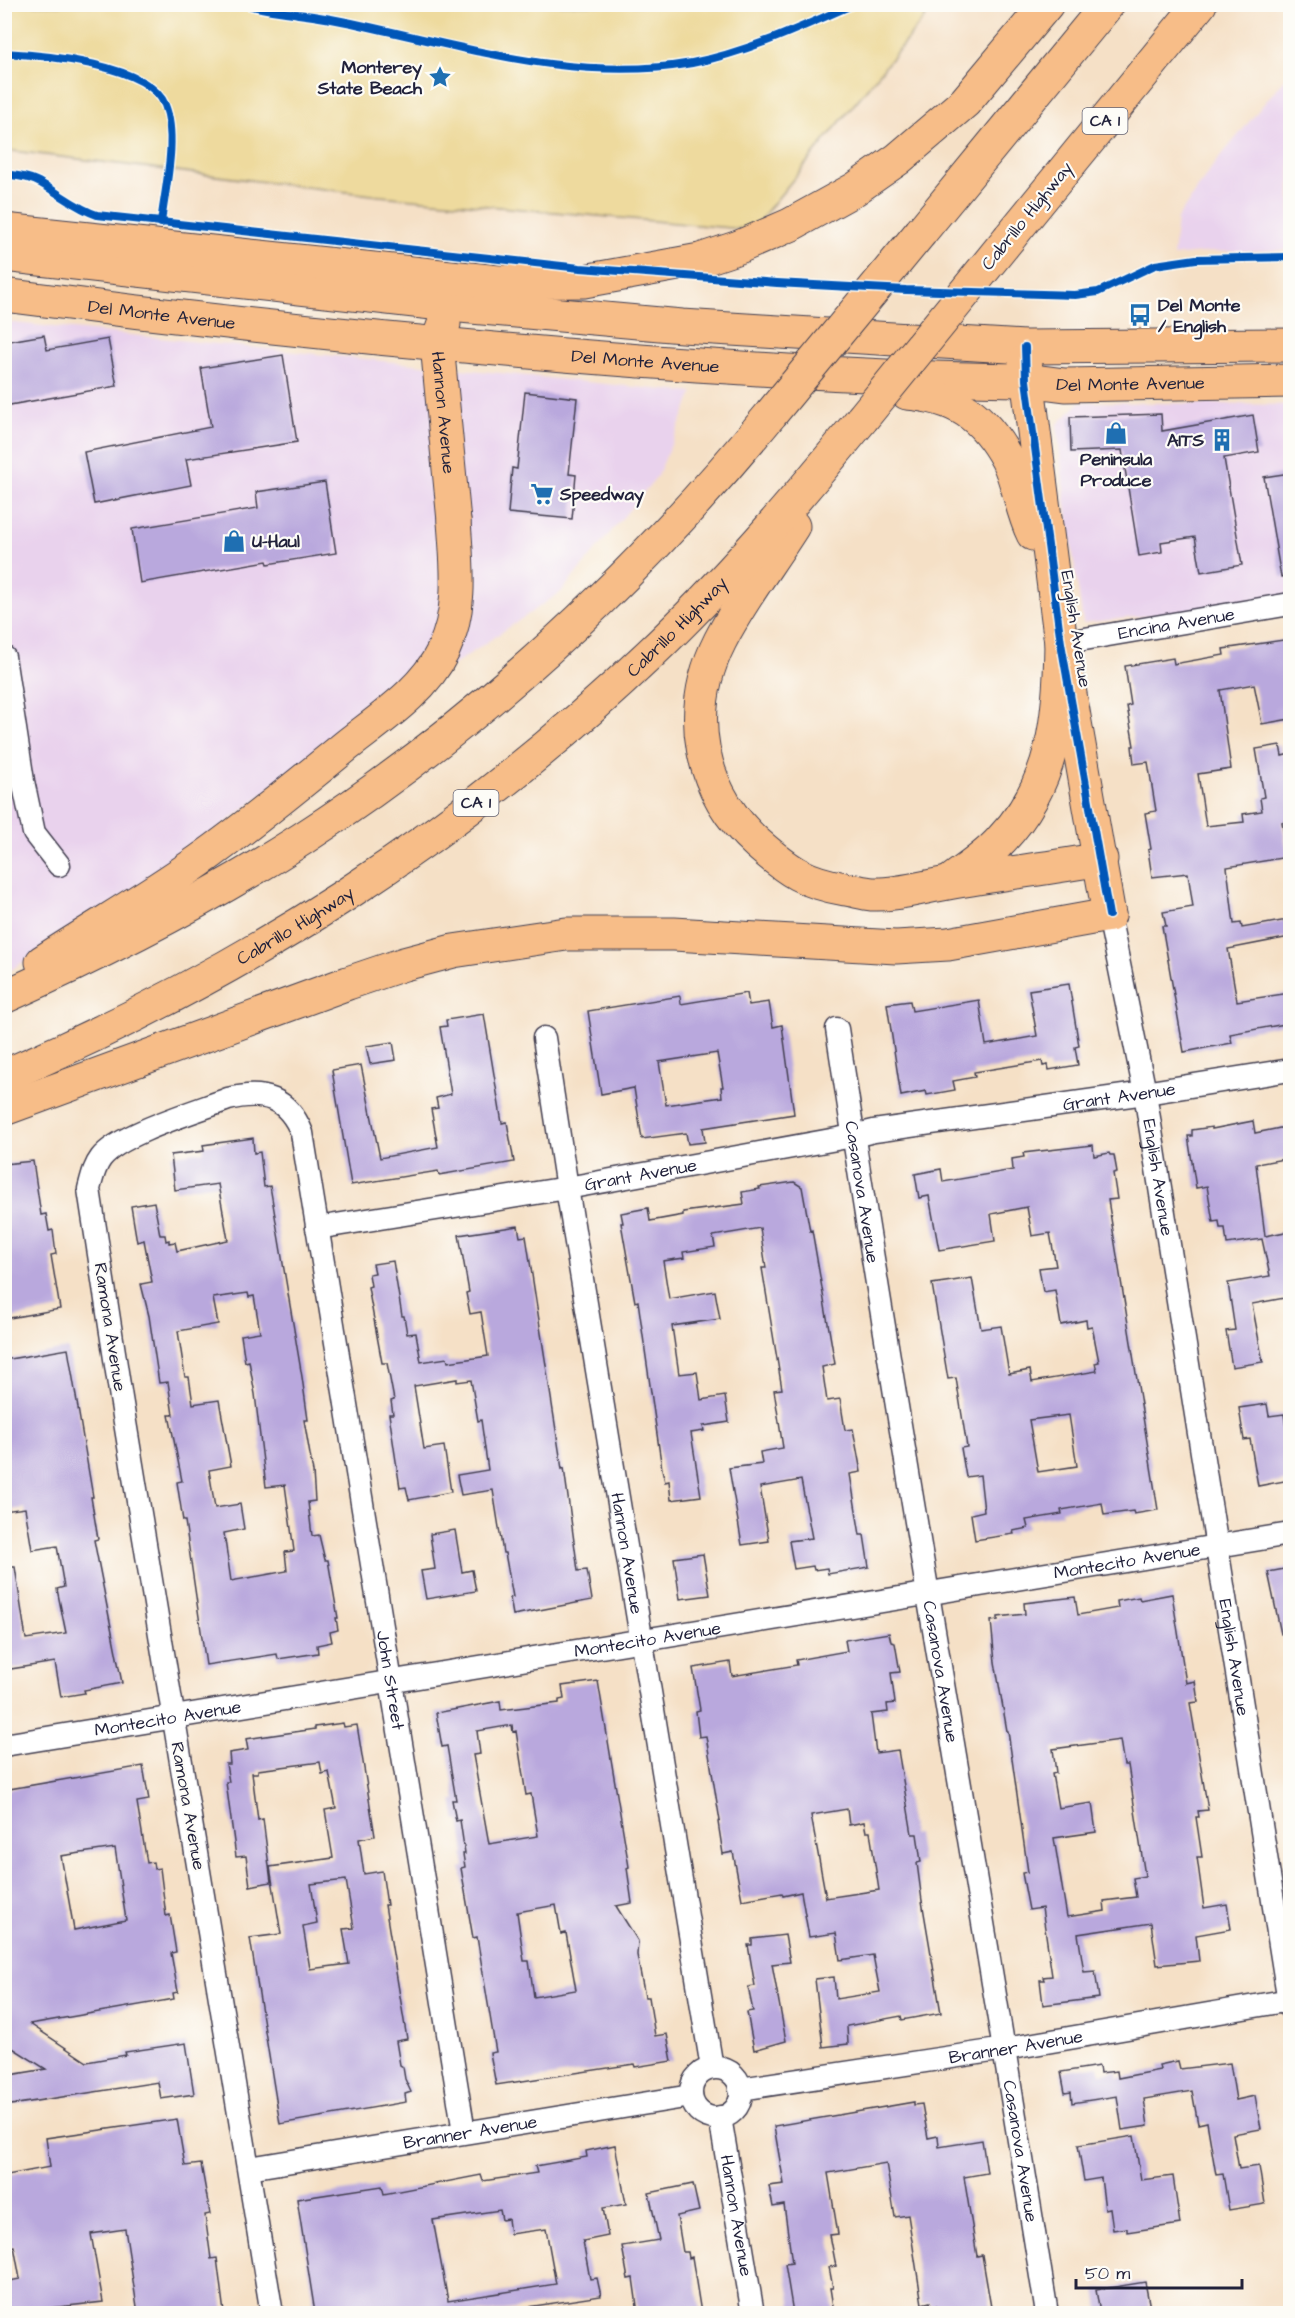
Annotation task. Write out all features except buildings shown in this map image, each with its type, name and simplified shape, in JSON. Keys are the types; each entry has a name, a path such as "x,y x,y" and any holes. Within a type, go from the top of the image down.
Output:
{"main road":[{"path":"4,230 498,282 584,281 700,260 739,247 825,207 898,159 965,102 1047,4"},
{"path":"4,997 129,939 219,890 303,838 423,753 499,693 609,593 711,486 1108,4"},
{"name":"Cabrillo Highway","path":"4,1076 135,1016 264,947 355,890 465,812 578,720 678,626 783,513 1200,4"},
{"name":"Del Monte Avenue","path":"4,255 450,305 682,326 1025,347 1290,345"},
{"name":"Del Monte Avenue","path":"4,295 437,344 776,372 1026,380 1065,385 1290,381"},
{"name":"Hannon Avenue","path":"4,987 156,891 215,850 387,713 422,681 442,652 456,616 459,588 437,344 450,305"},
{"name":"English Avenue","path":"1025,347 1026,380 1061,643 1101,859 1109,915"},
{"path":"776,372 805,383 935,396 966,409 988,432 1007,460 1024,516 1050,557"},
{"path":"862,419 721,640 710,666 703,696 701,723 704,751 711,779 723,804 751,837 782,865 801,877 821,885 872,894 910,891 1101,859"},
{"path":"948,883 1001,841 1018,820 1039,786 1056,727 1060,692 1061,643"},
{"path":"4,1109 348,983 404,964 453,951 566,934 621,933 896,947 948,944 1109,915"}],"street":[{"name":"Encina Avenue","path":"1061,643 1290,604"},
{"path":"4,657 23,781 34,832 58,865"},
{"name":"English Avenue","path":"1109,915 1145,1093 1215,1546 1290,2002"},
{"name":"Casanova Avenue","path":"837,1029 927,1593 1005,2049 1047,2313"},
{"name":"Hannon Avenue","path":"544,1038 712,2068"},
{"name":"Grant Avenue","path":"317,1228 567,1188 874,1131 1290,1070"},
{"name":"Ramona Avenue","path":"272,2313 173,1717 89,1189 100,1158 126,1138 228,1099 243,1095 270,1098 289,1110 302,1133 317,1228"},
{"name":"John Street","path":"317,1228 464,2132"},
{"name":"Montecito Avenue","path":"4,1744 1290,1534"},
{"name":"Branner Avenue","path":"740,2089 1005,2049 1290,2002"},
{"path":"712,2068 720,2068 733,2075 740,2089 738,2104 733,2110 720,2117 704,2115 693,2104 691,2096 691,2088 698,2075 712,2068"},
{"name":"Branner Avenue","path":"249,2168 691,2096"},
{"name":"Hannon Avenue","path":"720,2117 753,2313"}],"shaded area":[{"path":"1290,72 1290,250 1212,252 1173,256 1177,219 1212,167"},
{"path":"5,322 693,393 658,475 561,592 263,794 191,850 5,974"},
{"path":"1080,402 1290,405 1290,600 1083,623 1057,425"}],"sand":[{"name":"Monterey State Beach","path":"5,5 935,5 752,230 380,196 5,150"}],"cycle path":[{"path":"245,4 346,22 492,54 571,66 611,69 652,68 692,63 733,53 854,4"},
{"path":"4,53 43,56 93,64 139,80 155,91 165,105 169,118 171,147 161,223"},
{"path":"4,174 38,182 97,215 580,268 777,283 906,290 1075,295 1098,292 1155,265 1196,259 1290,257"},
{"path":"1025,347 1026,380 1061,643 1109,915"}],"place":[{"name":"Monterey State Beach","path":"440,77"},
{"name":"Del Monte / English","path":"1140,315"},
{"name":"Peninsula Produce","path":"1116,433"},
{"name":"AITS","path":"1222,440"},
{"name":"Speedway","path":"542,494"},
{"name":"U-Haul","path":"234,541"}]}
